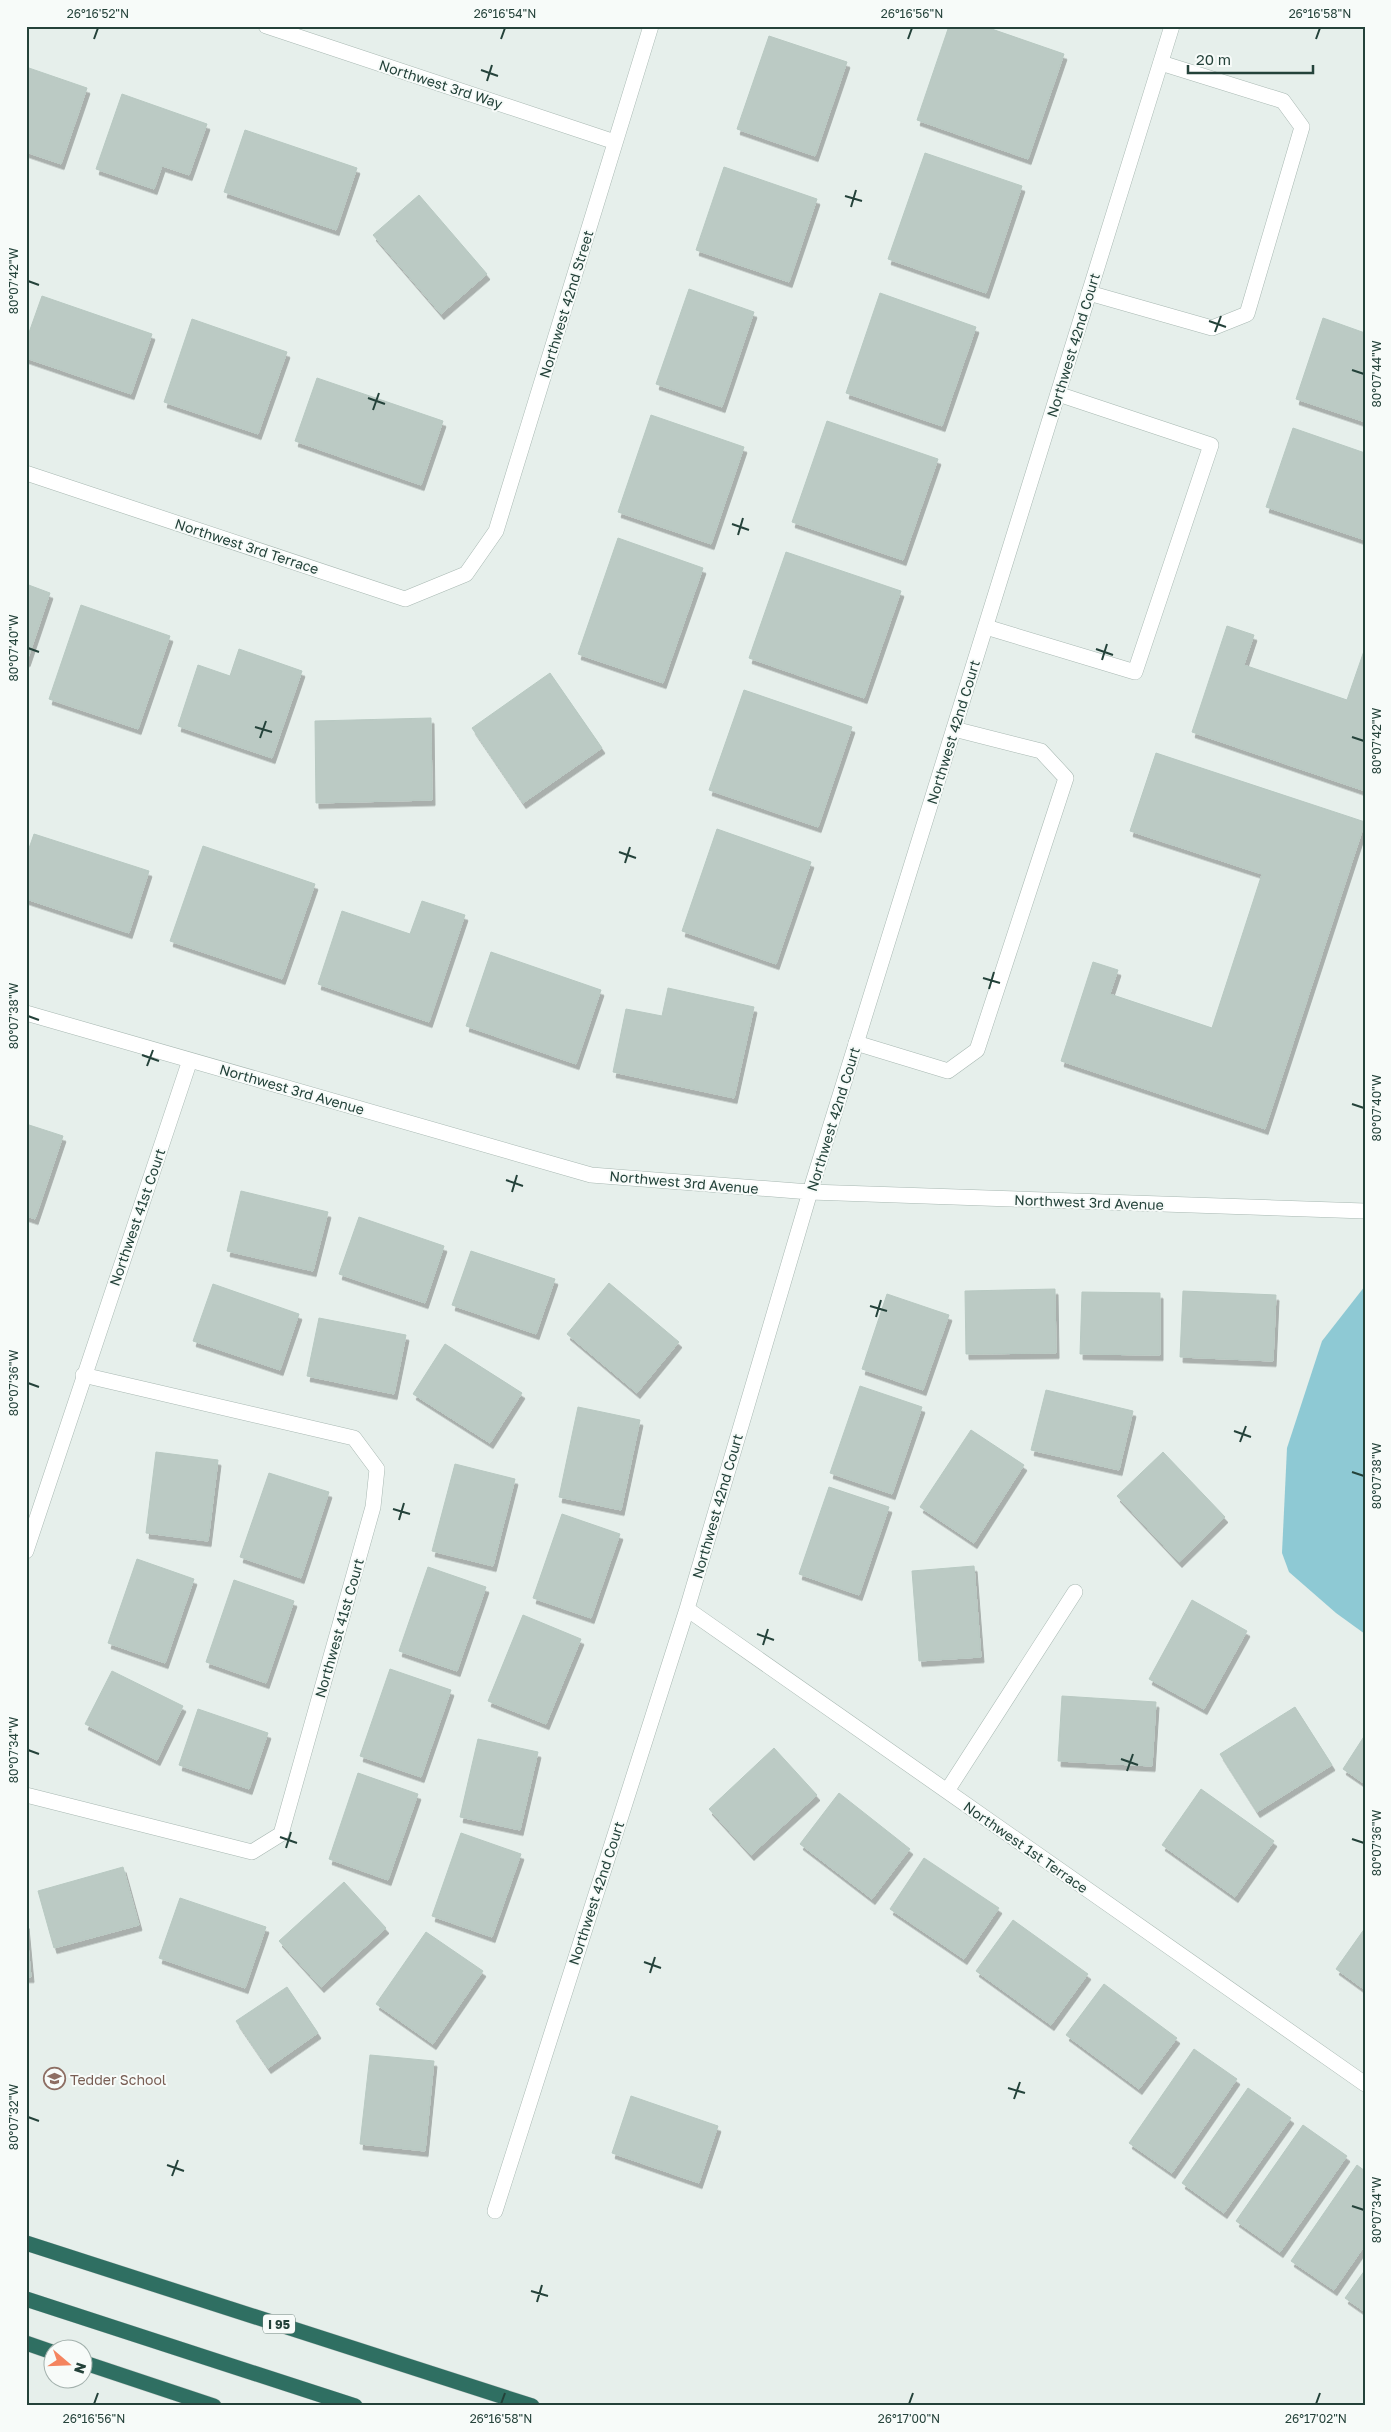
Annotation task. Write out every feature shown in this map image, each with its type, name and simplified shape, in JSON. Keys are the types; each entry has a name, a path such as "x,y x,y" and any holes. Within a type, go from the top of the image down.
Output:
{"highway":[{"name":"I 95","path":"26,2244 532,2406"},
{"path":"26,2299 355,2406"},
{"path":"26,2343 42,2349"},
{"path":"92,2365 214,2406"}],"street":[{"name":"Northwest 3rd Way","path":"266,26 615,142"},
{"name":"Northwest 42nd Street","path":"466,574 496,531 651,26"},
{"name":"Northwest 42nd Court","path":"495,2211 687,1609 810,1192 1172,26"},
{"path":"1089,293 1212,328 1247,314 1302,127 1283,101 1161,63"},
{"path":"986,627 1135,672 1211,445 1058,394"},
{"name":"Northwest 3rd Terrace","path":"26,473 405,599 466,574"},
{"path":"856,1043 948,1071 977,1050 1066,778 1041,751 954,729"},
{"name":"Northwest 3rd Avenue","path":"26,1013 591,1175 810,1192 1365,1211"},
{"name":"Northwest 41st Court","path":"26,1551 83,1375 190,1060"},
{"name":"Northwest 41st Court","path":"26,1795 252,1852 281,1834 373,1507 377,1469 354,1438 83,1375"},
{"path":"947,1791 1074,1592"},
{"name":"Northwest 1st Terrace","path":"687,1609 1365,2084"}],"water":[{"path":"1365,1286 1365,1634 1336,1613 1289,1572 1282,1553 1287,1448 1322,1341"}],"building":[{"path":"949,26 983,26 1064,54 1028,159 917,120"},
{"path":"769,36 847,62 815,156 737,129"},
{"path":"26,67 87,88 61,164 26,152"},
{"path":"122,94 207,124 189,175 162,166 154,189 96,169"},
{"path":"245,130 357,168 336,230 224,192"},
{"path":"925,153 1022,186 986,293 888,259"},
{"path":"724,167 817,199 789,282 696,250"},
{"path":"419,195 487,274 441,314 373,235"},
{"path":"689,289 754,312 722,407 656,384"},
{"path":"880,293 976,327 942,426 846,393"},
{"path":"42,296 152,334 131,394 26,358 26,341"},
{"path":"1323,318 1365,333 1365,422 1296,399"},
{"path":"192,319 287,352 258,434 164,402"},
{"path":"317,378 443,421 421,485 295,441"},
{"path":"651,415 744,447 711,544 618,512"},
{"path":"827,421 938,459 903,560 792,522"},
{"path":"1293,428 1365,453 1365,540 1266,507"},
{"path":"618,538 703,568 663,683 578,654"},
{"path":"786,552 901,591 864,698 749,658"},
{"path":"26,584 50,593 27,661 26,661"},
{"path":"81,605 170,636 138,729 49,699"},
{"path":"1227,626 1254,635 1244,665 1347,700 1365,648 1365,791 1192,732"},
{"path":"239,649 302,671 272,758 178,726 198,665 230,676"},
{"path":"550,673 602,748 523,803 472,728"},
{"path":"744,690 852,727 818,827 709,790"},
{"path":"431,718 432,800 316,803 315,721"},
{"path":"1156,753 1365,822 1265,1129 1061,1061 1093,962 1118,970 1110,994 1212,1028 1262,874 1130,831"},
{"path":"717,829 811,862 776,964 682,931"},
{"path":"34,834 149,871 129,933 26,899 26,857"},
{"path":"203,846 315,884 282,979 170,941"},
{"path":"422,901 465,915 429,1022 318,984 342,911 410,934"},
{"path":"491,952 601,990 576,1064 466,1026"},
{"path":"668,988 754,1007 734,1098 613,1072 626,1009 662,1016"},
{"path":"26,1124 63,1136 35,1219 26,1216"},
{"path":"241,1191 328,1212 313,1271 227,1251"},
{"path":"359,1217 444,1246 425,1303 339,1274"},
{"path":"471,1251 555,1279 536,1334 452,1305"},
{"path":"609,1283 679,1342 637,1393 567,1334"},
{"path":"213,1284 299,1314 280,1370 193,1341"},
{"path":"1055,1289 1056,1353 966,1354 965,1291"},
{"path":"1183,1291 1276,1295 1273,1361 1180,1357"},
{"path":"1082,1292 1160,1293 1160,1355 1080,1354"},
{"path":"887,1294 949,1315 923,1390 862,1369"},
{"path":"319,1318 406,1335 394,1394 307,1376"},
{"path":"445,1344 522,1393 490,1443 413,1394"},
{"path":"860,1386 922,1407 892,1494 830,1473"},
{"path":"1046,1390 1133,1411 1119,1470 1031,1450"},
{"path":"578,1407 640,1420 621,1510 559,1497"},
{"path":"971,1430 1024,1465 974,1543 920,1507"},
{"path":"156,1452 218,1460 208,1541 146,1533"},
{"path":"1163,1452 1225,1517 1179,1562 1117,1496"},
{"path":"455,1464 515,1479 493,1566 432,1551"},
{"path":"269,1473 329,1492 301,1578 240,1557"},
{"path":"829,1487 889,1507 859,1595 799,1574"},
{"path":"562,1514 620,1534 591,1618 533,1598"},
{"path":"137,1559 194,1579 165,1663 108,1643"},
{"path":"974,1566 981,1657 919,1661 912,1571"},
{"path":"428,1567 486,1587 457,1671 399,1651"},
{"path":"234,1580 294,1601 266,1683 206,1662"},
{"path":"1192,1600 1247,1631 1204,1709 1149,1679"},
{"path":"523,1615 581,1639 546,1724 488,1701"},
{"path":"390,1669 451,1690 421,1777 360,1756"},
{"path":"112,1671 183,1706 157,1760 85,1724"},
{"path":"1062,1696 1156,1702 1152,1766 1058,1761"},
{"path":"1295,1707 1332,1765 1257,1812 1220,1754"},
{"path":"198,1709 268,1733 249,1789 179,1765"},
{"path":"1365,1735 1365,1784 1343,1769"},
{"path":"478,1739 538,1752 520,1830 460,1817"},
{"path":"774,1748 817,1795 751,1855 709,1809"},
{"path":"358,1773 418,1794 388,1880 329,1859"},
{"path":"1201,1789 1274,1841 1235,1897 1162,1845"},
{"path":"839,1793 910,1849 872,1899 800,1844"},
{"path":"461,1833 521,1854 492,1937 432,1916"},
{"path":"924,1858 999,1908 964,1959 890,1909"},
{"path":"123,1867 139,1925 54,1948 38,1891"},
{"path":"344,1882 386,1928 321,1987 279,1941"},
{"path":"180,1898 266,1927 245,1988 159,1958"},
{"path":"1013,1920 1088,1974 1051,2025 976,1971"},
{"path":"26,1923 31,1977 26,1977"},
{"path":"1365,1928 1365,1990 1336,1969"},
{"path":"426,1932 483,1971 433,2044 376,2004"},
{"path":"1104,1984 1177,2038 1139,2089 1066,2035"},
{"path":"287,1987 318,2033 268,2068 236,2021"},
{"path":"1194,2049 1237,2079 1172,2173 1129,2143"},
{"path":"370,2055 434,2061 425,2151 360,2144"},
{"path":"1248,2088 1291,2118 1224,2213 1182,2183"},
{"path":"631,2096 718,2126 699,2183 612,2153"},
{"path":"1303,2125 1347,2156 1280,2252 1236,2221"},
{"path":"1357,2165 1365,2171 1365,2245 1334,2290 1291,2261"},
{"path":"1365,2270 1365,2312 1345,2298"}],"place":[{"name":"Tedder School","path":"54,2079"}]}
